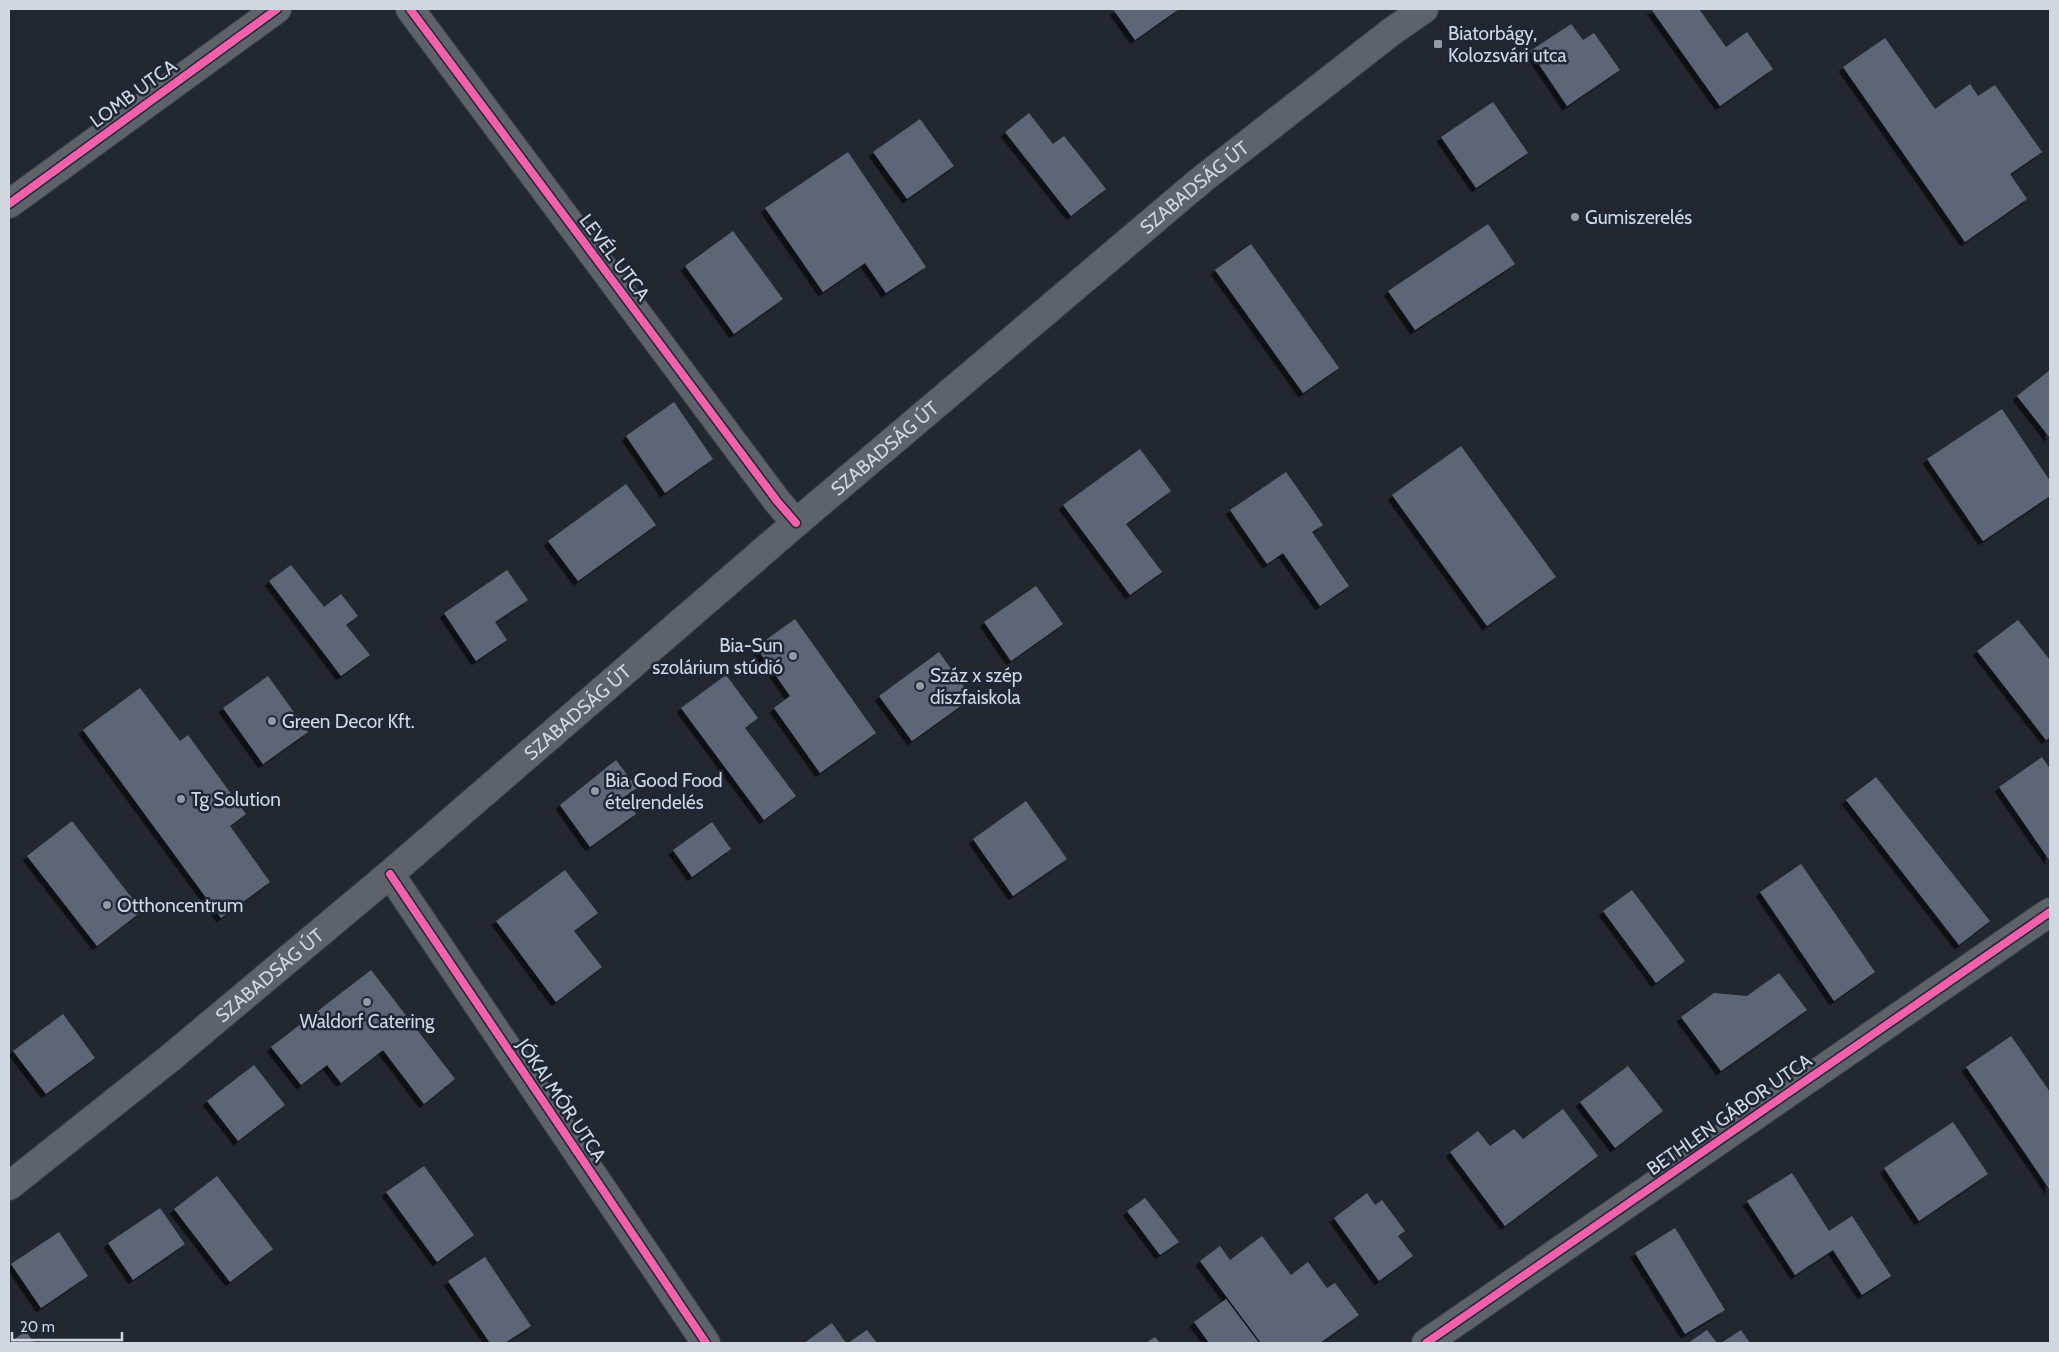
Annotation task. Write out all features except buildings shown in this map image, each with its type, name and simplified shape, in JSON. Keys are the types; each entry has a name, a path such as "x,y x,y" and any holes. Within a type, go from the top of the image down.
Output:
{"street":[{"name":"LOMB UTCA","path":"9,204 277,9"},
{"name":"LEVÉL UTCA","path":"410,9 777,501 796,523"},
{"name":"SZABADSÁG ÚT","path":"9,1186 169,1059 390,874 796,523 1200,181 1391,32 1424,9"},
{"name":"JÓKAI MÓR UTCA","path":"390,874 706,1343"},
{"name":"BETHLEN GÁBOR UTCA","path":"1426,1343 2050,912"}],"cycle path":[{"path":"9,204 277,9"},
{"path":"410,9 777,501 796,523"},
{"path":"390,874 706,1343"},
{"path":"1426,1343 2050,912"}],"place":[{"name":"Biatorbágy, Kolozsvári utca","path":"1438,44"},
{"name":"Gumiszerelés","path":"1575,217"},
{"name":"Bia-Sun szolárium stúdió","path":"793,656"},
{"name":"Száz x szép díszfaiskola","path":"920,686"},
{"name":"Green Decor Kft.","path":"272,721"},
{"name":"Bia Good Food ételrendelés","path":"595,791"},
{"name":"Tg Solution","path":"181,799"},
{"name":"Otthoncentrum","path":"107,905"},
{"name":"Waldorf Catering","path":"367,1002"}]}
